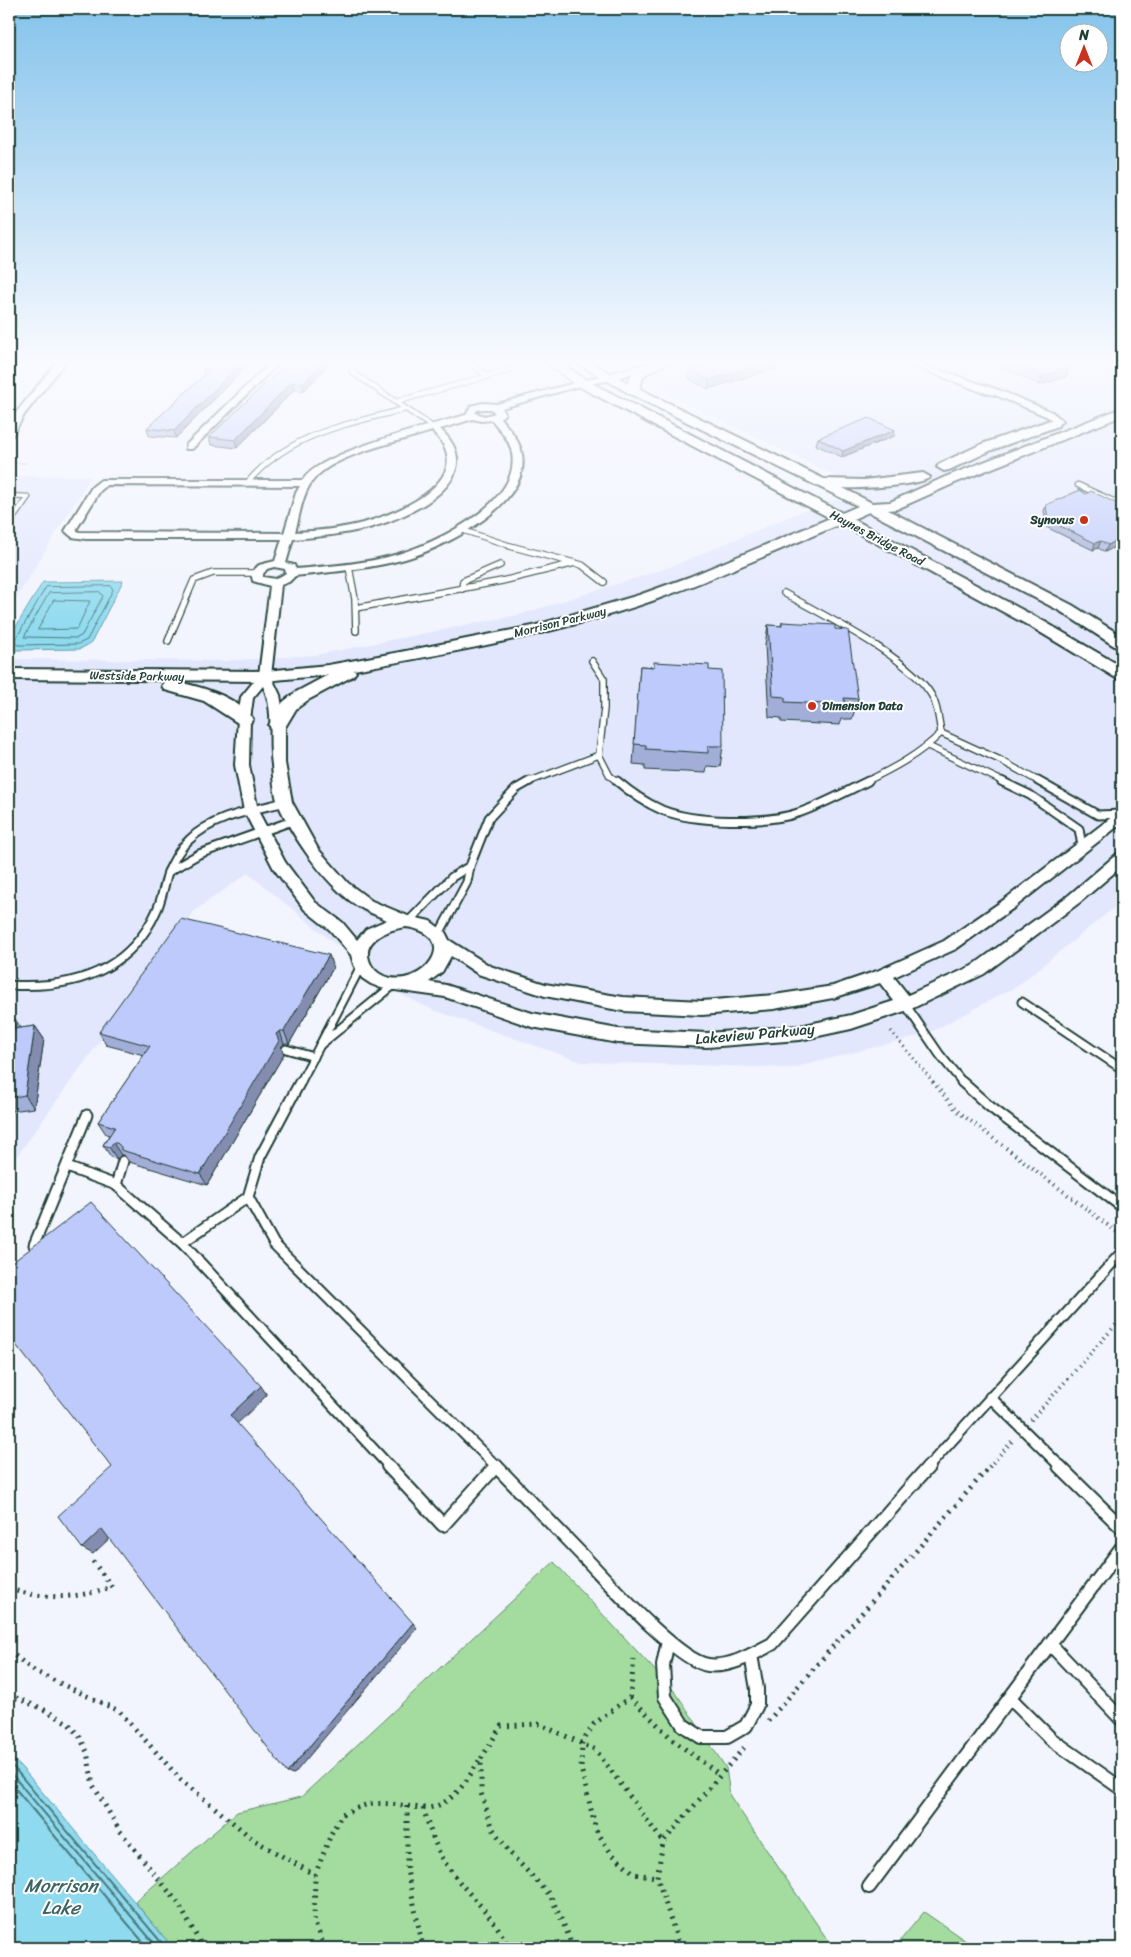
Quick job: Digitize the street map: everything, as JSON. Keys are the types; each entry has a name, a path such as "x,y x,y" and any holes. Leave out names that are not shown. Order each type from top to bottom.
{"main road":[{"name":"Haynes Bridge Road","path":"716,453 906,552 1118,673"},
{"name":"Haynes Bridge Road","path":"762,453 931,537 1066,608 1122,643"},
{"path":"869,507 874,499 974,453"},
{"path":"841,519 869,507 889,507 1020,453"},
{"path":"812,478 851,485 923,477"},
{"path":"908,499 910,512 918,524 931,537"},
{"name":"Morrison Parkway","path":"265,676 328,670 362,664 536,630 593,615 694,580 841,519"},
{"path":"278,725 289,706 302,696 362,664"},
{"name":"Westside Parkway","path":"9,674 265,676"},
{"path":"103,676 188,689 223,702 244,720"}],"street":[{"path":"280,564 306,483 320,469 352,453"},
{"path":"306,483 106,482 96,489 70,531 76,535 86,536 289,536 334,533 372,524 399,514 423,501 446,480 453,462 451,453"},
{"path":"292,573 290,567 280,564 268,565 257,573 257,579 276,583 287,579 292,573 349,567 416,552 462,530 503,498 514,478 517,453"},
{"path":"265,676 247,697 244,720 242,765 251,811 279,865 310,906 336,926 361,959 368,973 378,980 400,984 419,980 431,973 440,964 444,954 441,939 431,927 408,921 368,906 343,887 312,852 285,802 278,763 278,725 274,696 265,676 276,583"},
{"name":"Lakeview Parkway","path":"441,939 484,970 545,990 623,1004 702,1008 774,1002 833,992 883,975 950,945 1010,903 1122,815"},
{"name":"Lakeview Parkway","path":"400,984 446,991 532,1020 618,1036 706,1040 800,1033 851,1022 905,1004 978,970 1074,899 1122,858"},
{"path":"361,959 363,943 375,930 393,922 408,921"},
{"path":"883,975 905,1004"}],"lane":[{"path":"247,483 260,467 279,453"},
{"path":"1078,485 1122,505"},
{"path":"9,496 28,497 9,524"},
{"path":"462,530 488,540 575,563 604,582"},
{"path":"356,608 462,589 575,563"},
{"path":"462,589 464,581 500,565"},
{"path":"349,567 356,608 356,631"},
{"path":"168,641 194,580 213,573 257,573"},
{"path":"784,593 884,652 913,672 932,694 939,715 941,733"},
{"path":"592,661 604,679 604,708 599,755 610,776 627,789 663,810 694,817 768,820 798,813 894,768 928,746 941,733"},
{"path":"941,733 1000,760 1098,815 1122,815"},
{"path":"928,746 1030,795 1079,829 1082,846"},
{"path":"441,939 468,882 470,866 489,818 516,789 538,777 599,755"},
{"path":"9,985 30,988 66,984 93,976 120,960 140,941 155,916 168,872 181,847 189,839 207,827 251,811 285,802"},
{"path":"168,872 199,854 295,820"},
{"path":"408,921 452,877 470,866"},
{"path":"182,1243 248,1197 260,1157 314,1057 361,959"},
{"path":"320,1045 400,984"},
{"path":"1022,1002 1122,1069"},
{"path":"905,1004 940,1055 963,1083 989,1106 1122,1207"},
{"path":"286,1049 314,1057"},
{"path":"34,1246 87,1115"},
{"path":"116,1185 123,1160"},
{"path":"67,1167 116,1185 182,1243 443,1525 496,1466"},
{"path":"248,1197 274,1244 496,1466 668,1642 706,1665 730,1663 772,1644 990,1397 1122,1252"},
{"path":"990,1397 1122,1528"},
{"path":"869,1887 1122,1547"},
{"path":"668,1642 663,1665 665,1698 683,1726 701,1737 727,1737 746,1726 756,1705 757,1689 751,1655"},
{"path":"1050,1644 1122,1720"},
{"path":"1010,1698 1051,1739 1122,1789"}],"path":[{"path":"9,463 26,463"},
{"path":"891,1031 956,1110 1122,1236"},
{"path":"765,1724 1022,1429 1122,1318"},
{"path":"9,1589 48,1599 86,1595 112,1588 92,1560"},
{"path":"9,1650 34,1671 119,1711 181,1780 254,1840 316,1875"},
{"path":"634,1659 630,1698 594,1724 582,1743 580,1768 596,1830 611,1853 635,1874 657,1877"},
{"path":"9,1695 41,1708 68,1723 80,1737 87,1752 93,1785 97,1793 120,1831 178,1903 203,1948"},
{"path":"630,1698 673,1740 720,1775"},
{"path":"325,1948 314,1921 316,1875 331,1834 342,1814 369,1804 394,1803 424,1808 446,1802 466,1783 501,1726 539,1724 596,1750 663,1842"},
{"path":"680,1948 657,1877 663,1842 752,1739"},
{"path":"481,1759 481,1793 493,1829 510,1853 550,1895 568,1934 572,1948"},
{"path":"407,1806 407,1870 423,1948"},
{"path":"424,1808 437,1848 451,1872 485,1907 506,1940 508,1948"}],"shaded area":[{"path":"789,453 1122,453 1122,901 1017,986 929,1033 793,1068 582,1062 431,1009 392,990 248,873 193,912 9,1167 9,659 223,661 316,655 522,614 670,567 793,515 862,489"},
{"path":"9,476 91,476 9,610"}],"green space":[{"path":"554,1562 676,1693 726,1768 730,1796 833,1948 173,1948 135,1902 237,1812 301,1797"},
{"path":"924,1912 973,1946 978,1948 894,1948"}],"water":[{"path":"123,581 91,643 80,649 15,650 9,645 9,638 43,582"},
{"name":"Morrison Lake","path":"9,1755 23,1769 173,1948 9,1948"}],"building":[{"name":"Synovus","path":"1080,490 1086,494 1091,491 1122,506 1122,538 1108,545 1101,541 1095,543 1048,520 1046,505"},
{"path":"782,622 835,625 835,629 848,630 858,699 844,698 845,705 785,702 785,697 773,696 768,625 782,626"},
{"path":"654,662 709,665 709,670 722,671 723,746 708,746 708,753 646,749 646,745 634,744 640,666 654,667"},
{"path":"181,919 329,955 284,1031 276,1034 279,1041 200,1174 121,1150 117,1143 113,1143 109,1147 103,1145 115,1127 98,1122 150,1046 99,1032"},
{"path":"15,1019 13,1029 35,1026 25,1095 9,1098 9,1020"},
{"path":"91,1202 261,1386 230,1415 413,1623 287,1773 102,1529 82,1548 58,1516 112,1467 9,1336 9,1265"}],"place":[{"name":"Synovus","path":"1084,520"},
{"name":"Dimension Data","path":"812,706"}]}
